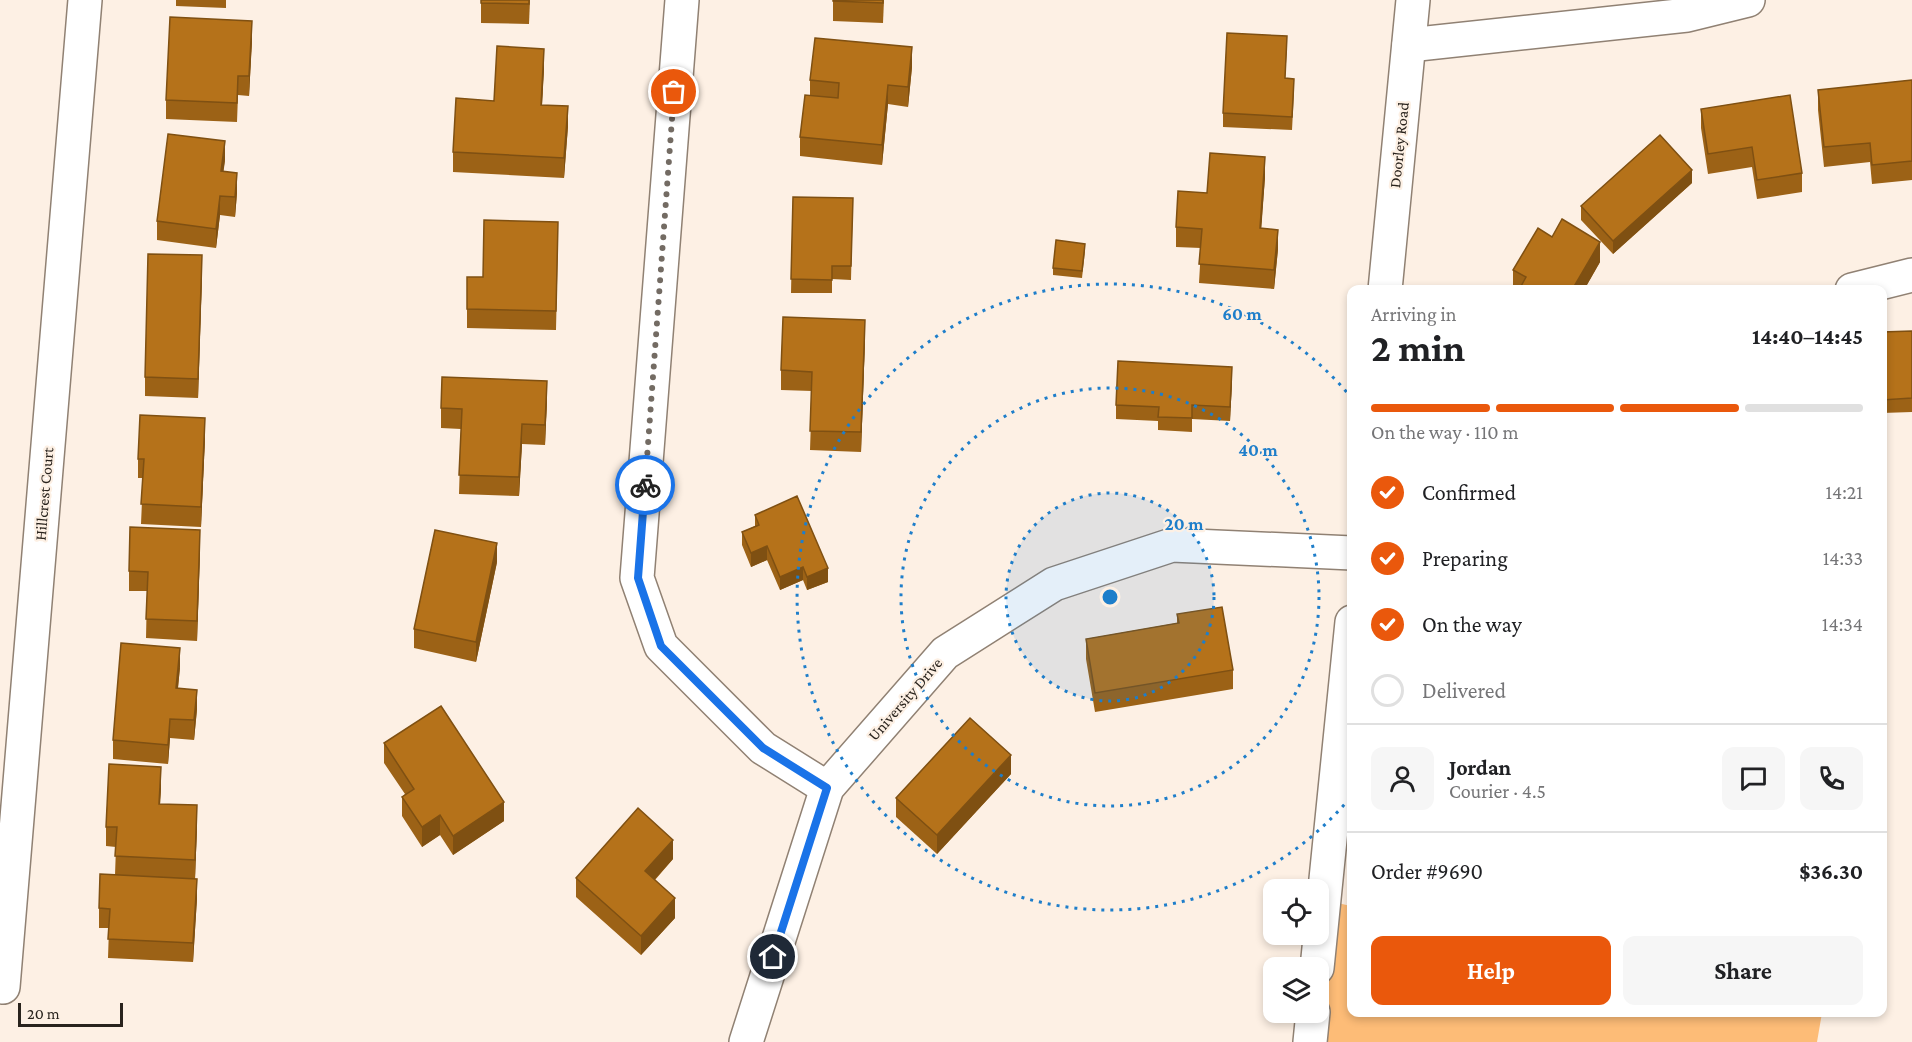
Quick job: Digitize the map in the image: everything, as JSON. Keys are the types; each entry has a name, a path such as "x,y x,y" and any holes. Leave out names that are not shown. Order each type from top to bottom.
{"street":[{"name":"Hillcrest Court","path":"3,987 85,0"},
{"path":"681,0 638,578 661,646 763,748 827,788"},
{"name":"Doorley Road","path":"1385,285 1413,0"},
{"path":"1409,45 1687,15 1748,0"},
{"path":"1871,285 1912,274"},
{"name":"University Drive","path":"746,1042 827,788 945,653 1054,585 1172,544 1347,553"},
{"path":"1318,957 1347,671"},
{"path":"1310,1042 1312,1023"}],"shaded area":[{"path":"1329,901 1347,905 1347,1017 1821,1017 1817,1042 1310,1042 1314,1023 1329,1023 1329,957 1321,957 1322,945 1329,945"}],"building":[{"path":"481,0 529,0 529,4 481,3"},
{"path":"883,0 883,3 833,1"},
{"path":"170,17 252,21 249,76 238,76 237,103 166,100"},
{"path":"1227,33 1287,36 1285,78 1294,79 1292,117 1223,113"},
{"path":"815,38 912,47 908,87 888,85 882,145 800,137 805,95 838,98 839,83 810,80"},
{"path":"497,46 544,49 541,105 568,106 564,158 453,152 456,98 494,101"},
{"path":"1912,80 1912,161 1872,165 1870,143 1824,147 1818,90"},
{"path":"1790,95 1802,173 1757,180 1752,147 1708,154 1701,109"},
{"path":"168,134 225,141 221,171 237,173 235,197 220,196 216,229 157,221"},
{"path":"1660,135 1692,170 1613,241 1581,206"},
{"path":"1210,153 1265,157 1260,228 1278,230 1274,270 1199,264 1202,229 1176,227 1178,191 1207,193"},
{"path":"793,197 853,198 851,266 832,266 832,280 791,279"},
{"path":"1562,219 1600,242 1575,285 1522,285 1526,277 1513,270 1538,228 1552,237"},
{"path":"484,220 558,222 556,311 467,309 467,277 483,277"},
{"path":"1056,240 1085,244 1082,271 1053,268"},
{"path":"148,254 202,255 198,379 145,377"},
{"path":"783,317 865,320 861,432 810,431 812,372 781,370"},
{"path":"1912,331 1912,398 1887,400 1887,332"},
{"path":"1118,361 1232,367 1230,407 1192,405 1192,418 1158,417 1159,407 1116,405"},
{"path":"442,377 547,381 545,425 522,424 519,477 459,475 462,409 441,408"},
{"path":"140,415 205,418 201,507 141,504 144,459 138,459"},
{"path":"797,496 828,568 807,577 803,567 780,577 767,546 751,553 742,532 759,525 755,515"},
{"path":"130,527 200,530 197,621 146,619 148,572 129,571"},
{"path":"435,530 497,543 476,642 414,629"},
{"path":"1222,607 1233,670 1095,693 1086,639 1179,623 1177,614"},
{"path":"121,643 180,648 176,688 197,690 194,720 170,719 168,745 113,740"},
{"path":"441,706 504,802 453,836 440,815 422,827 402,797 414,789 384,743"},
{"path":"970,718 1011,755 937,835 896,798"},
{"path":"109,764 161,767 159,804 197,805 195,860 115,856 117,827 106,827"},
{"path":"638,808 673,840 645,871 675,898 641,936 576,878"},
{"path":"100,874 197,879 193,943 108,939 110,909 99,908"}],"way so far":[{"path":"645,485 674,92"}],"route":[{"path":"645,485 638,578 661,646 763,748 827,788 773,957"}]}
